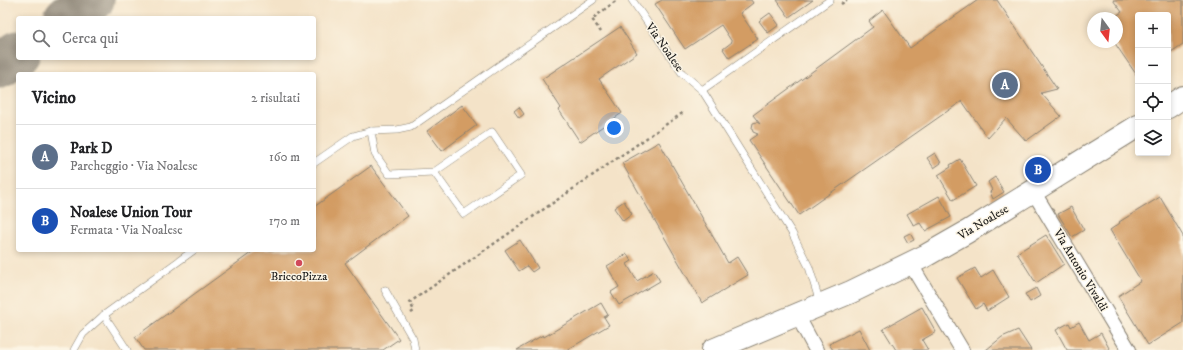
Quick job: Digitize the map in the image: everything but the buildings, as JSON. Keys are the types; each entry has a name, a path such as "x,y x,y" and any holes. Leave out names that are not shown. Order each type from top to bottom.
{"main road":[{"path":"1171,105 1183,97"},
{"name":"Via Noalese","path":"713,350 820,305 910,263 968,232 1033,190 1135,128"}],"street":[{"name":"Via Antonio Vivaldi","path":"1033,190 1129,350"},
{"path":"910,263 962,350"},
{"path":"797,315 816,350"}],"lane":[{"path":"316,162 353,136 371,131 397,130 411,127 593,0"},
{"name":"Via Noalese","path":"632,0 682,73 702,90 792,232 809,266 820,305"},
{"path":"702,90 830,0"},
{"path":"371,131 375,154 389,174 434,172 492,132 521,174 464,214 434,172"},
{"path":"74,350 83,334 104,315 191,252"},
{"path":"385,290 412,339 415,350"},
{"path":"104,315 127,350"}],"path":[{"path":"601,32 592,19 617,0"},
{"path":"411,314 414,312 410,302 684,112"}],"taxiway":[{"path":"69,16 92,0"},
{"path":"0,66 16,54"}],"place":[{"name":"Park D","path":"1005,85"},
{"name":"Noalese Union Tour","path":"1038,170"},
{"name":"BriccoPizza","path":"299,263"}]}
